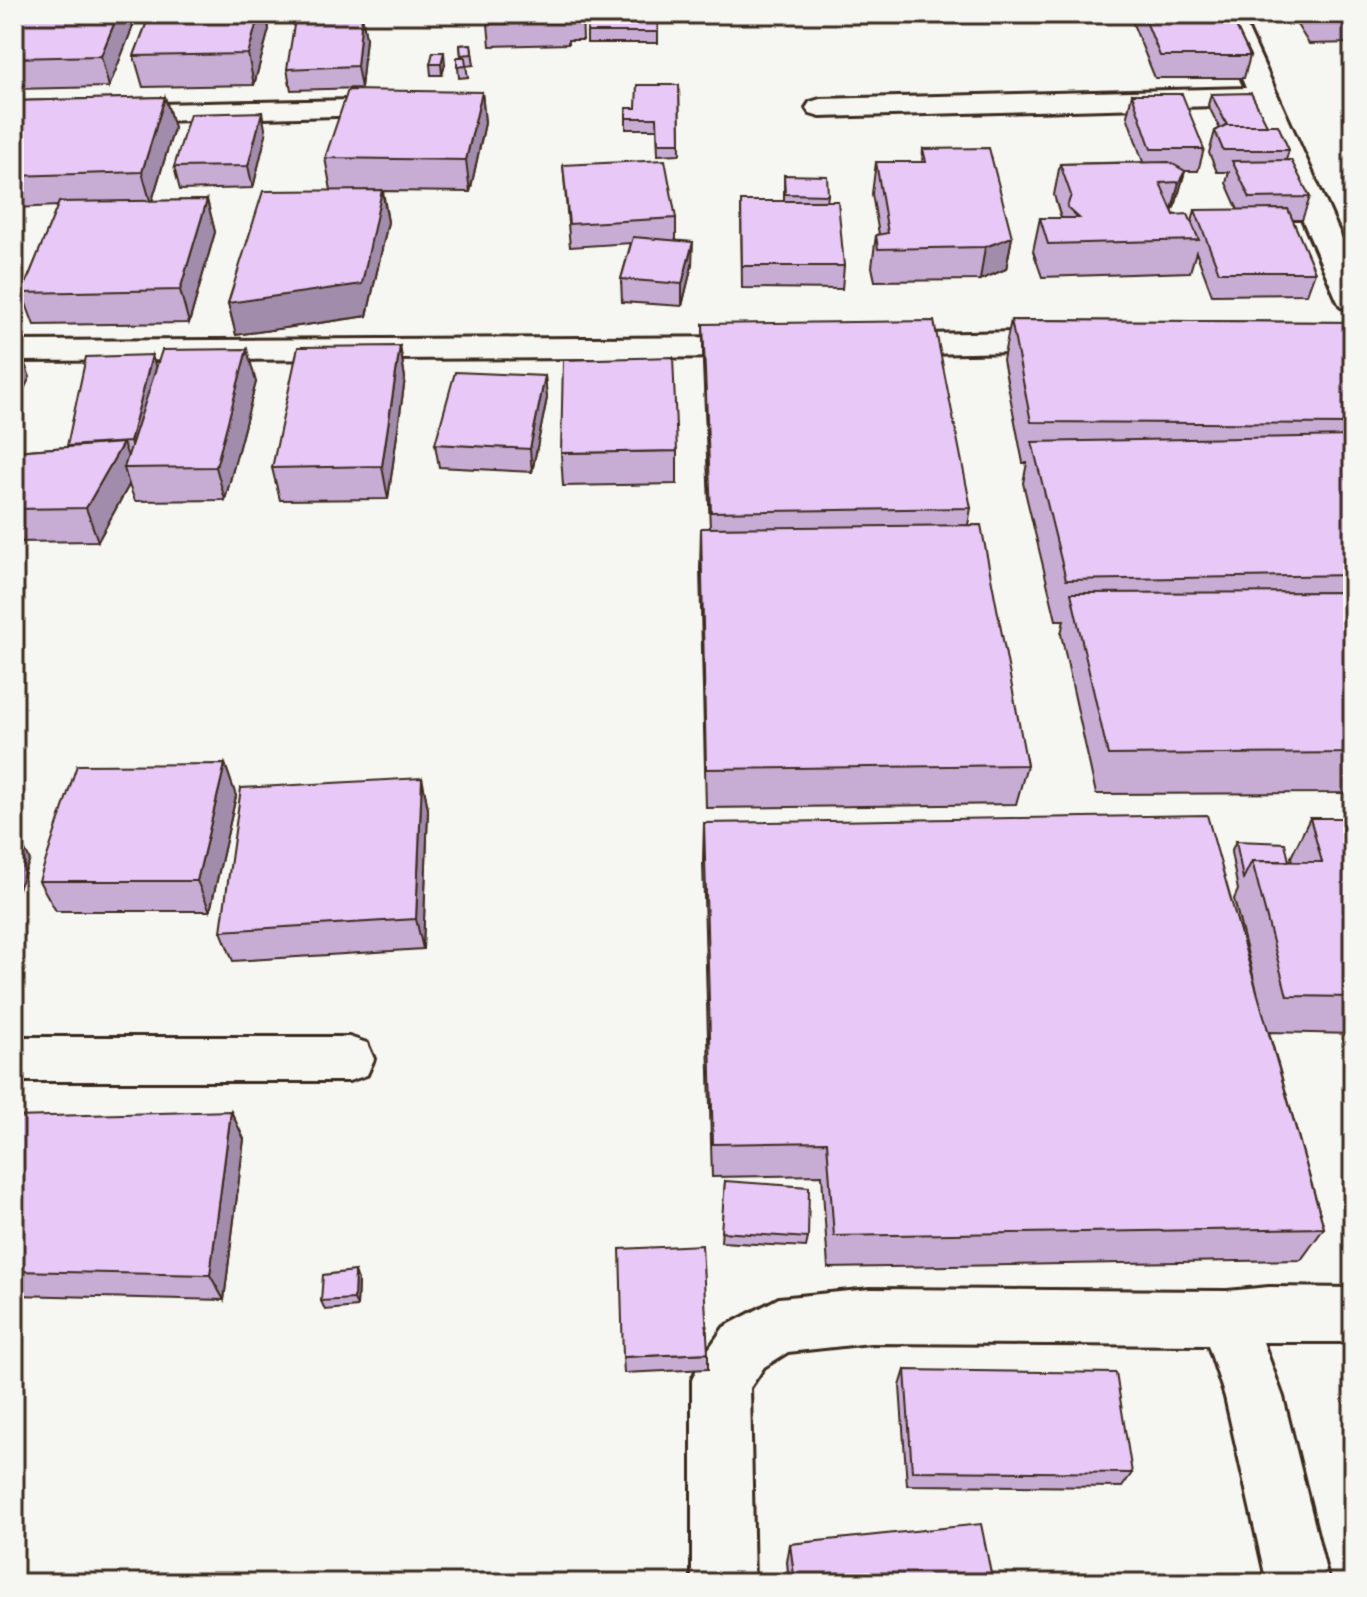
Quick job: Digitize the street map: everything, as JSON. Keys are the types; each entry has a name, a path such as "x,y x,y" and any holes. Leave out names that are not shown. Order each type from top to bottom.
{"street":[{"path":"1228,14 1353,300"},
{"path":"820,108 1264,96"},
{"path":"14,116 430,108"},
{"path":"1321,228 1353,228"},
{"path":"853,345 1103,341"},
{"path":"14,351 791,346"},
{"path":"14,1059 349,1059"},
{"path":"723,1583 721,1380 744,1347 779,1325 870,1316 1227,1318 1269,1314 1353,1315"},
{"path":"1227,1318 1254,1397 1298,1583"}],"building":[{"path":"25,14 118,14 101,56 14,58 14,37"},
{"path":"150,14 259,14 248,54 134,56"},
{"path":"489,14 582,14 582,18 567,19 566,22 488,24"},
{"path":"1143,14 1230,14 1250,56 1160,56"},
{"path":"1310,14 1353,14 1353,22 1316,23"},
{"path":"362,16 357,66 287,69 295,19"},
{"path":"588,17 658,17 658,32 587,32"},
{"path":"471,44 472,54 461,55 460,45"},
{"path":"433,52 444,52 441,64 430,64"},
{"path":"457,57 465,57 466,66 457,67"},
{"path":"637,85 679,85 680,143 658,143 657,118 626,118 626,108 636,108"},
{"path":"348,90 482,92 466,160 325,158"},
{"path":"1251,93 1267,125 1227,125 1211,94"},
{"path":"1132,94 1182,94 1204,149 1151,149"},
{"path":"165,97 142,172 14,176 14,101"},
{"path":"262,112 248,166 174,167 190,114"},
{"path":"1226,125 1278,125 1289,150 1223,150 1215,131"},
{"path":"989,148 1012,237 985,247 878,249 876,235 888,233 876,162 926,162 923,149"},
{"path":"665,160 676,218 569,224 563,165"},
{"path":"1291,160 1310,197 1250,198 1232,161"},
{"path":"1169,162 1185,171 1179,182 1160,183 1174,215 1188,214 1199,240 1048,244 1040,218 1079,218 1067,207 1071,195 1060,164"},
{"path":"784,175 827,176 828,195 785,194"},
{"path":"382,190 362,284 228,303 263,191"},
{"path":"207,200 180,290 22,293 59,202"},
{"path":"741,201 838,201 844,266 742,266"},
{"path":"1288,209 1315,272 1219,272 1195,210"},
{"path":"633,237 693,242 682,284 621,279"},
{"path":"1011,320 1353,322 1353,424 1031,422"},
{"path":"934,321 971,508 711,512 703,324"},
{"path":"400,346 382,466 272,468 298,347"},
{"path":"247,349 216,467 124,468 162,350"},
{"path":"152,355 130,442 67,446 86,357"},
{"path":"673,357 677,451 561,453 563,360"},
{"path":"455,372 545,376 530,449 435,444"},
{"path":"1353,436 1353,575 1066,580 1032,442"},
{"path":"123,443 86,508 14,509 14,451"},
{"path":"981,525 1027,765 706,769 701,528"},
{"path":"1353,592 1353,753 1108,755 1071,593"},
{"path":"225,764 197,881 39,881 77,765"},
{"path":"422,778 416,919 221,931 241,788"},
{"path":"1207,815 1324,1228 834,1236 827,1142 713,1144 704,823"},
{"path":"1310,818 1353,818 1353,997 1287,996 1252,861 1322,862"},
{"path":"1236,841 1285,843 1289,861 1252,861 1243,879"},
{"path":"231,1111 210,1275 14,1271 14,1117"},
{"path":"725,1181 809,1187 808,1238 721,1232"},
{"path":"702,1245 708,1353 623,1357 620,1249"},
{"path":"355,1271 354,1299 321,1301 323,1275"},
{"path":"905,1370 1116,1373 1132,1473 912,1471"},
{"path":"981,1524 993,1583 795,1583 790,1544"}]}
